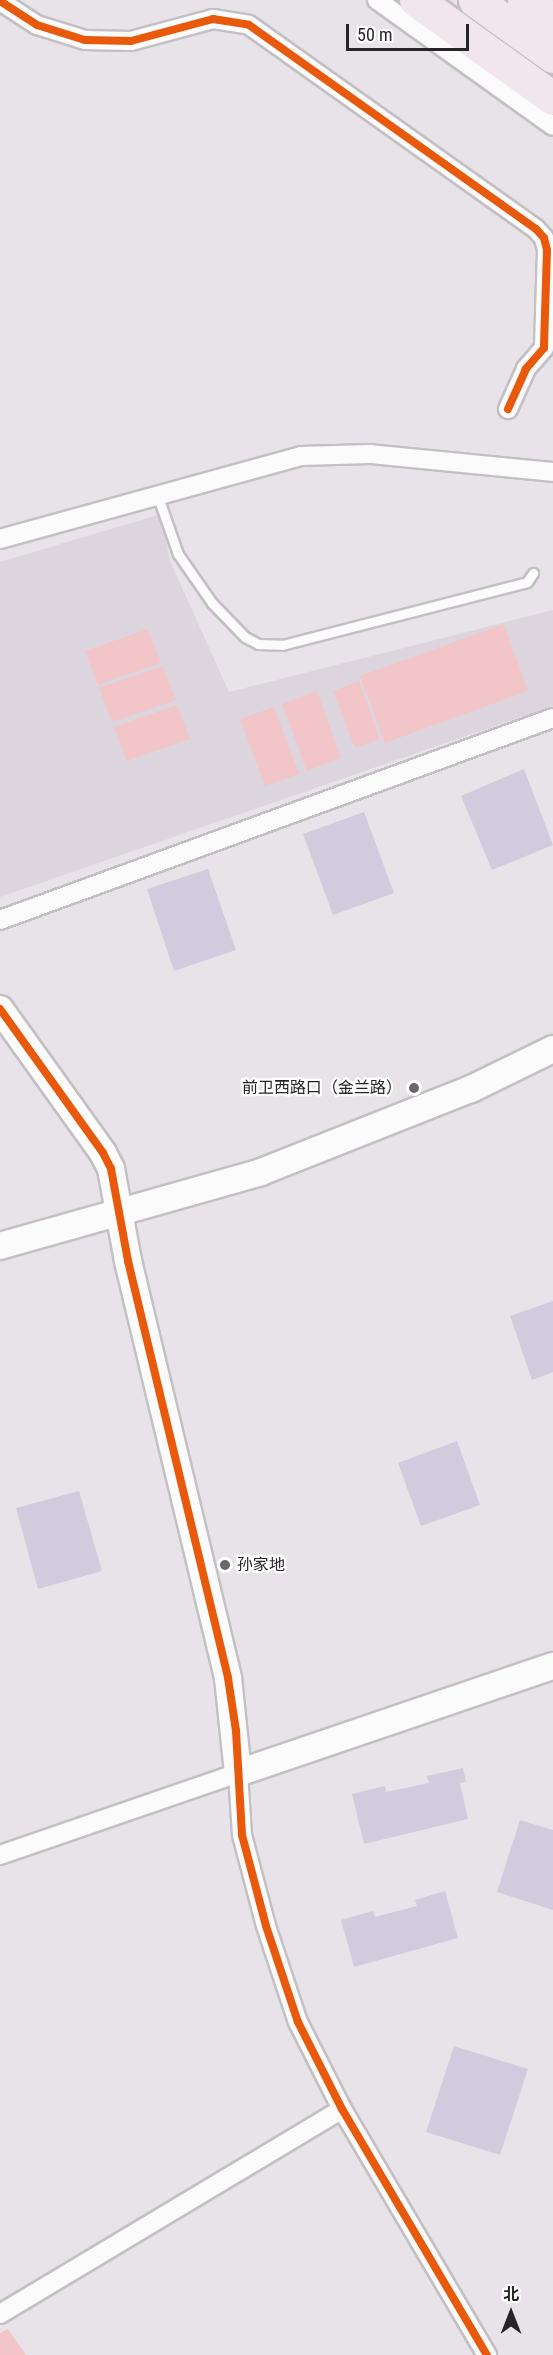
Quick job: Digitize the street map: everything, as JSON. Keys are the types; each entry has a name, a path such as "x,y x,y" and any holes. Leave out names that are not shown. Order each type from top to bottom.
{"highway":[{"path":"416,0 553,98"},
{"path":"475,0 553,56"},
{"path":"524,0 553,20"}],"street":[{"path":"377,0 553,126"},
{"path":"543,0 553,7"},
{"path":"0,1 37,26 85,40 131,41 213,19 249,25 536,229 544,238 547,250 544,348 526,369 508,409"},
{"path":"0,539 301,456 370,454 553,472"},
{"path":"0,920 553,718"},
{"path":"0,1008 103,1153 113,1178 228,1678 242,1835 266,1926 298,2022 342,2109 487,2355"},
{"path":"0,1246 261,1172 471,1089 553,1049"},
{"path":"0,1855 553,1666"},
{"path":"0,2314 342,2109"}],"lane":[{"path":"157,494 178,554 212,603 245,637 258,644 282,645 477,595 527,582 533,573"}],"shaded area":[{"path":"161,514 170,561 229,692 553,610 553,706 0,897 0,562"},
{"path":"504,624 528,691 385,743 360,676"},
{"path":"148,629 161,663 98,685 85,651"},
{"path":"163,666 176,700 112,722 99,688"},
{"path":"359,681 380,739 355,748 333,691"},
{"path":"317,691 341,758 307,771 282,704"},
{"path":"177,705 190,739 127,761 114,727"},
{"path":"274,707 299,774 265,786 240,719"},
{"path":"8,2329 26,2355 0,2355 0,2333"}],"building":[{"path":"524,769 553,845 492,870 461,796"},
{"path":"364,812 394,893 333,915 303,834"},
{"path":"208,869 236,950 174,971 147,889"},
{"path":"553,1301 553,1372 532,1380 510,1316"},
{"path":"457,1441 480,1505 421,1526 398,1463"},
{"path":"79,1491 102,1571 38,1589 16,1508"},
{"path":"463,1768 466,1782 460,1783 468,1819 364,1844 352,1794 385,1786 386,1792 429,1783 427,1776"},
{"path":"520,1820 553,1830 553,1910 497,1892"},
{"path":"445,1891 458,1938 354,1967 341,1920 373,1911 375,1917 417,1906 415,1900"},
{"path":"454,2046 528,2069 500,2155 426,2132"}],"cycle path":[{"path":"0,1 37,25 85,40 131,41 213,19 249,25 536,229 544,238 547,250 544,348 526,369 508,409"},
{"path":"0,1009 103,1153 111,1169 128,1261 228,1678 236,1731 242,1835 266,1926 298,2022 342,2109 487,2355"}],"place":[{"name":"前卫西路口（金兰路）","path":"414,1088"},
{"name":"孙家地","path":"225,1565"}]}
